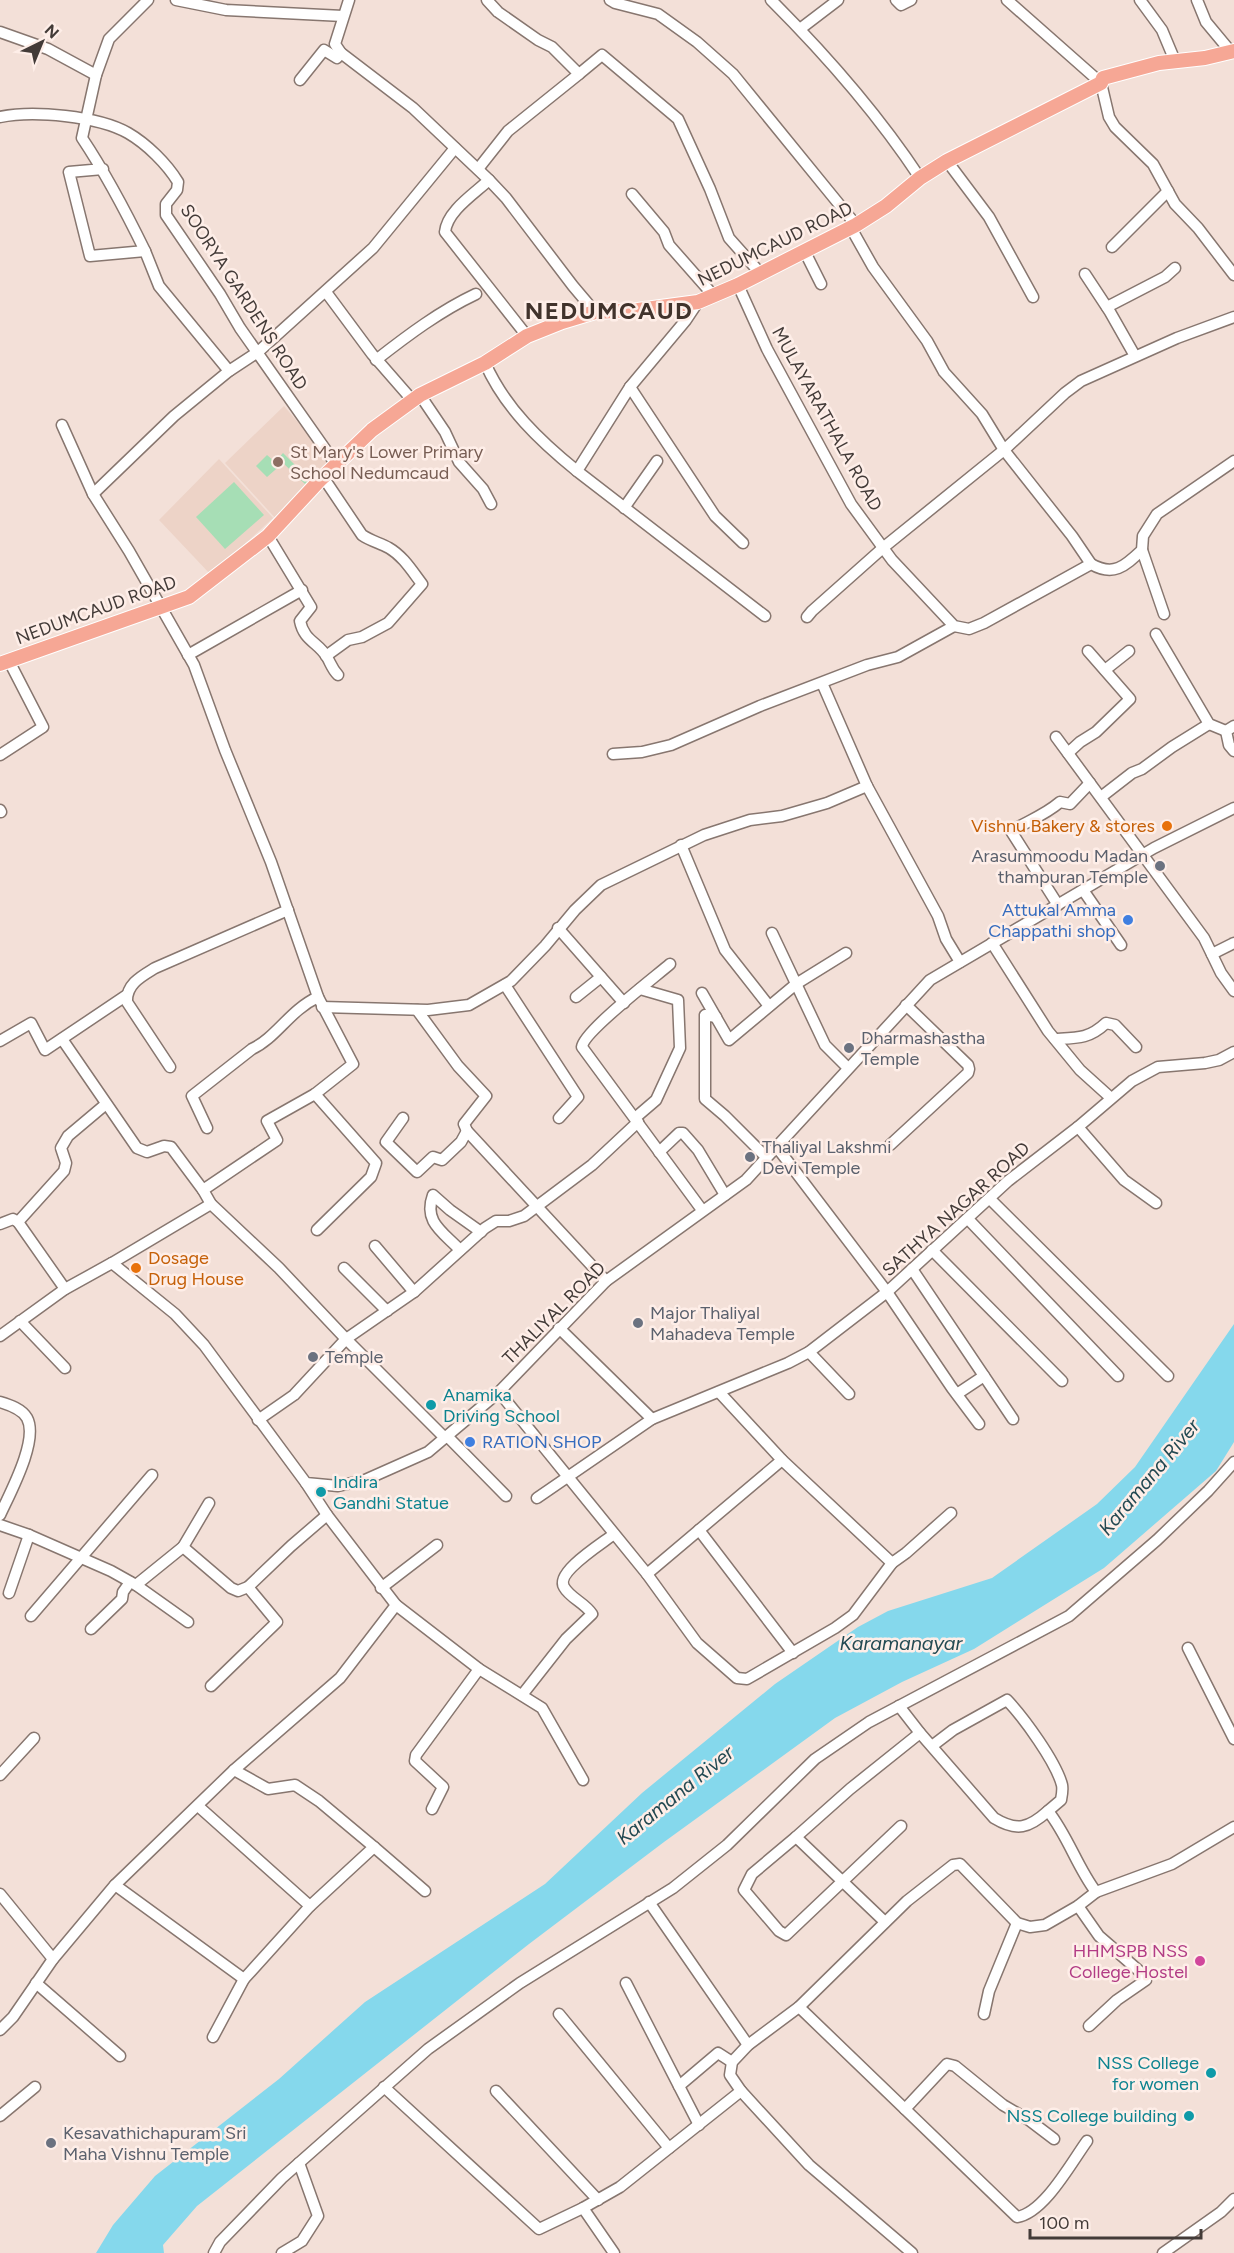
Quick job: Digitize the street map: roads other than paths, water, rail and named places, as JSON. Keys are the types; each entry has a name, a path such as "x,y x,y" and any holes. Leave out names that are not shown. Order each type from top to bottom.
{"main road":[{"name":"NEDUMCAUD ROAD","path":"2,663 189,597 268,536 372,429 416,398 485,363 527,336 595,312 638,310 698,302 713,296 853,227 947,161 1101,83 1103,78 1159,63 1205,58 1232,52"}],"street":[{"path":"148,0 110,39 96,75 82,138 103,170 145,251 159,286 229,371"},
{"path":"176,0 236,11 343,16"},
{"path":"349,0 335,44 341,53 413,108 489,180 506,198 595,312"},
{"path":"487,0 498,12 538,40 552,46 579,74"},
{"path":"610,0 622,6 658,14 697,42 733,74 853,227 873,267 927,341 944,372 981,414 1004,450 1072,536 1091,564 1101,570 1115,570 1142,550"},
{"path":"771,0 823,52 893,137 920,178"},
{"path":"800,29 838,0"},
{"path":"897,0 901,5 912,0"},
{"path":"1007,0 1101,83 1109,117 1115,128 1153,164 1175,204 1198,228 1234,275"},
{"path":"1140,0 1162,30 1175,61"},
{"path":"1197,0 1206,22 1232,52"},
{"path":"0,32 48,49 96,75"},
{"path":"300,80 324,50 337,58 341,53"},
{"path":"478,169 508,131 602,55 678,119 710,189 729,238 761,274"},
{"path":"0,117 41,115 85,120"},
{"name":"SOORYA GARDENS ROAD","path":"85,120 109,125 129,133 172,172 178,182 177,190 166,204 166,215 337,466"},
{"path":"93,494 174,416 229,371 258,352 373,248 455,148"},
{"path":"947,161 989,217 1033,297"},
{"path":"103,170 69,172 90,256 145,251"},
{"path":"489,180 453,213 446,224 445,232 527,336"},
{"path":"1112,247 1168,191"},
{"path":"632,195 664,232 669,245 713,296"},
{"path":"805,252 821,284"},
{"path":"1107,307 1165,277 1175,268"},
{"path":"1085,274 1135,356"},
{"name":"MULAYARATHALA ROAD","path":"738,285 767,349 845,495 892,560 954,626"},
{"path":"326,292 376,360 416,398 445,432 459,462 483,489 490,504"},
{"path":"376,360 407,335 456,303 476,294"},
{"path":"577,471 630,387 686,320 698,302"},
{"path":"807,617 812,610 884,547 1004,450 1081,381 1177,338 1234,317"},
{"path":"485,363 490,375 515,412 549,448 765,616"},
{"path":"630,387 715,516 743,543"},
{"path":"62,425 93,494 129,551 188,655 203,687 225,750 271,862 320,1002 353,1064 315,1094 267,1121 277,1140 203,1190"},
{"path":"624,508 657,461"},
{"path":"1164,614 1142,550 1143,536 1157,514 1234,461"},
{"path":"323,477 362,535 391,549 422,584 388,623 362,637 348,640 326,656"},
{"path":"268,536 311,607 300,621 302,630 326,656 331,668 338,675"},
{"path":"613,754 642,752 671,745 760,706 867,665 897,657 954,626 969,629 1091,564"},
{"path":"188,655 302,590"},
{"path":"1156,634 1209,724"},
{"path":"1068,753 1096,732 1130,699 1088,651"},
{"path":"1105,670 1129,651"},
{"path":"0,755 43,727 2,663"},
{"path":"822,683 867,786 934,908 946,939 960,962"},
{"path":"1101,797 1132,773 1142,769 1209,724 1230,728 1229,744 1234,751"},
{"path":"1056,737 1204,938 1234,991"},
{"path":"1058,905 1011,831 1031,819 1044,815 1060,802 1070,804 1090,783"},
{"path":"207,1128 192,1095 252,1049 260,1046 289,1016 308,1001 417,1010 469,1005 505,985 545,946 558,928 601,885 704,835 750,820 782,816 827,803 867,786"},
{"name":"THALIYAL ROAD","path":"306,1484 338,1486 365,1480 428,1452 499,1392 606,1281 746,1180 930,980 1143,854 1234,808"},
{"path":"681,845 725,950 769,1006"},
{"path":"1083,890 1121,945"},
{"path":"0,1041 31,1023 45,1050 127,995 138,978 155,968 288,910"},
{"path":"558,928 624,1003"},
{"path":"772,933 825,1045 848,1068"},
{"path":"992,943 1028,1002 1055,1040 1080,1070 1111,1098"},
{"path":"1212,954 1234,943"},
{"path":"702,993 729,1040 796,984 846,953"},
{"path":"670,964 583,1040 582,1047 702,1210"},
{"path":"576,997 601,977"},
{"path":"505,985 578,1097 559,1118"},
{"path":"258,1420 294,1395 346,1340 414,1292 481,1232 496,1221 509,1221 524,1216 592,1165 656,1100 680,1048 678,1000 640,989"},
{"path":"127,995 127,1002 170,1067"},
{"path":"890,1145 969,1070 968,1065 906,1005"},
{"path":"417,1010 458,1066 486,1096 464,1124 467,1131 606,1281"},
{"path":"716,1017 705,1015 705,1099 766,1157"},
{"path":"1055,1040 1084,1037 1093,1034 1106,1023 1115,1025 1136,1047"},
{"path":"62,1039 136,1148 147,1152 165,1146 171,1147 212,1204 279,1268 346,1340 506,1496"},
{"name":"SATHYA NAGAR ROAD","path":"776,1146 887,1292 1008,1181 1078,1127 1132,1081 1158,1067 1205,1063 1219,1060 1234,1052"},
{"path":"315,1094 376,1163 371,1177 316,1230"},
{"path":"18,1222 64,1171 66,1163 61,1148 68,1136 106,1104"},
{"path":"372,1156 386,1142 403,1118"},
{"path":"1078,1127 1124,1180 1156,1203"},
{"path":"386,1142 417,1172 433,1156 442,1160 461,1142 467,1131"},
{"path":"659,1152 680,1133 683,1133 698,1150 725,1195"},
{"path":"460,1250 429,1216 429,1206 433,1195 481,1232"},
{"path":"990,1199 1168,1376"},
{"path":"0,1336 65,1289 212,1204"},
{"path":"0,1224 14,1219 18,1222 65,1289"},
{"path":"968,1219 1118,1376"},
{"path":"375,1246 414,1292"},
{"path":"932,1250 1062,1382"},
{"path":"112,1263 175,1314 204,1345 327,1515 396,1605 479,1669 542,1708 583,1780"},
{"path":"344,1268 387,1311"},
{"path":"912,1269 1013,1419"},
{"path":"537,1498 652,1419 809,1352 887,1292 979,1424"},
{"path":"20,1321 65,1368"},
{"path":"559,1328 652,1419"},
{"path":"809,1352 849,1394"},
{"path":"957,1394 984,1376"},
{"path":"499,1392 647,1574 697,1643 737,1678 747,1679 754,1676 853,1615 892,1563 951,1512"},
{"path":"719,1392 783,1460 892,1563"},
{"path":"0,1402 15,1407 26,1416 29,1423 28,1450 0,1515"},
{"path":"647,1574 783,1460"},
{"path":"214,2253 220,2241 299,2163 428,2049 520,1983 673,1888 728,1845 815,1759 869,1722 1069,1616 1156,1540 1208,1491 1234,1462"},
{"path":"31,1616 152,1474"},
{"path":"91,1629 122,1599 123,1592 133,1583 183,1547 209,1503"},
{"path":"183,1547 231,1588 242,1591 327,1515"},
{"path":"0,1525 29,1535 111,1571 133,1583 189,1622"},
{"path":"699,1530 793,1653"},
{"path":"522,1695 566,1639 592,1614 564,1588 562,1580 564,1574 614,1534"},
{"path":"9,1593 29,1535"},
{"path":"381,1588 437,1545"},
{"path":"211,1686 277,1622 248,1587"},
{"path":"0,2030 13,2017 53,1959 115,1885 234,1770 340,1678 396,1605"},
{"path":"1188,1648 1234,1739"},
{"path":"432,1809 443,1787 415,1761 416,1755 479,1669"},
{"path":"899,1706 920,1733 994,1818 1008,1826 1029,1826 1061,1800 1063,1789 1059,1777 1043,1749 1007,1700 953,1730 932,1746"},
{"path":"901,1826 786,1935 779,1931 744,1890 752,1874 850,1789 920,1733"},
{"path":"0,1774 34,1738"},
{"path":"234,1770 268,1789 295,1785 319,1801 425,1891"},
{"path":"198,1806 310,1906"},
{"path":"1048,1811 1056,1820 1084,1875 1096,1892"},
{"path":"912,2253 809,2165 741,2091 730,2075 732,2062 748,2045 799,2007 907,1901 952,1865 960,1864 1017,1923 1030,1927 1045,1924 1078,1906 1096,1892 1172,1864 1234,1827"},
{"path":"796,1836 842,1883 885,1922"},
{"path":"213,2037 244,1979 310,1906 374,1847"},
{"path":"115,1885 244,1979"},
{"path":"0,1894 53,1959"},
{"path":"649,1902 748,2045"},
{"path":"1078,1906 1098,1936 1145,1976 1146,1980 1117,2000 1089,2026"},
{"path":"984,2014 989,1991 1017,1923"},
{"path":"36,1983 120,2056"},
{"path":"626,1983 699,2125"},
{"path":"799,2007 1017,2217 1024,2216 1040,2206 1087,2141"},
{"path":"559,2014 669,2148"},
{"path":"679,2086 718,2052 732,2062"},
{"path":"905,2109 947,2064 955,2066 1003,2105 1029,2120 1054,2139"},
{"path":"384,2086 539,2229 620,2187 741,2091"},
{"path":"0,2116 34,2087"},
{"path":"496,2091 598,2200"},
{"path":"282,2253 302,2241 318,2216 299,2163"},
{"path":"1163,2253 1221,2212 1234,2199"},
{"path":"583,2208 614,2253"}],"water":[{"name":"Karamanayar","path":"1234,1324 1234,1442 1216,1471 1104,1568 974,1649 902,1682 835,1718 664,1842 529,1944 197,2206 163,2245 164,2253 96,2253 113,2225 155,2176 279,2079 365,2002 545,1884 642,1793 775,1684 858,1627 888,1611 992,1578 1097,1504 1135,1467"}],"place":[{"name":"St Mary's Lower Primary School Nedumcaud","path":"278,462"},
{"name":"Vishnu Bakery & stores","path":"1167,826"},
{"name":"Arasummoodu Madan thampuran Temple","path":"1160,866"},
{"name":"Attukal Amma Chappathi shop","path":"1128,920"},
{"name":"Dharmashastha Temple","path":"849,1048"},
{"name":"Thaliyal Lakshmi Devi Temple","path":"750,1157"},
{"name":"Dosage Drug House","path":"136,1268"},
{"name":"Major Thaliyal Mahadeva Temple","path":"638,1323"},
{"name":"Temple","path":"313,1357"},
{"name":"Anamika Driving School","path":"431,1405"},
{"name":"RATION SHOP","path":"470,1442"},
{"name":"Indira Gandhi Statue","path":"321,1492"},
{"name":"HHMSPB NSS College Hostel","path":"1200,1961"},
{"name":"NSS College for women","path":"1211,2073"},
{"name":"NSS College building","path":"1189,2116"},
{"name":"Kesavathichapuram Sri Maha Vishnu Temple","path":"51,2143"}],"district":[{"name":"NEDUMCAUD","path":"609,311"}],"water label":[{"name":"Karamana River","path":"1149,1477"},
{"name":"Karamana River","path":"675,1795"}]}
